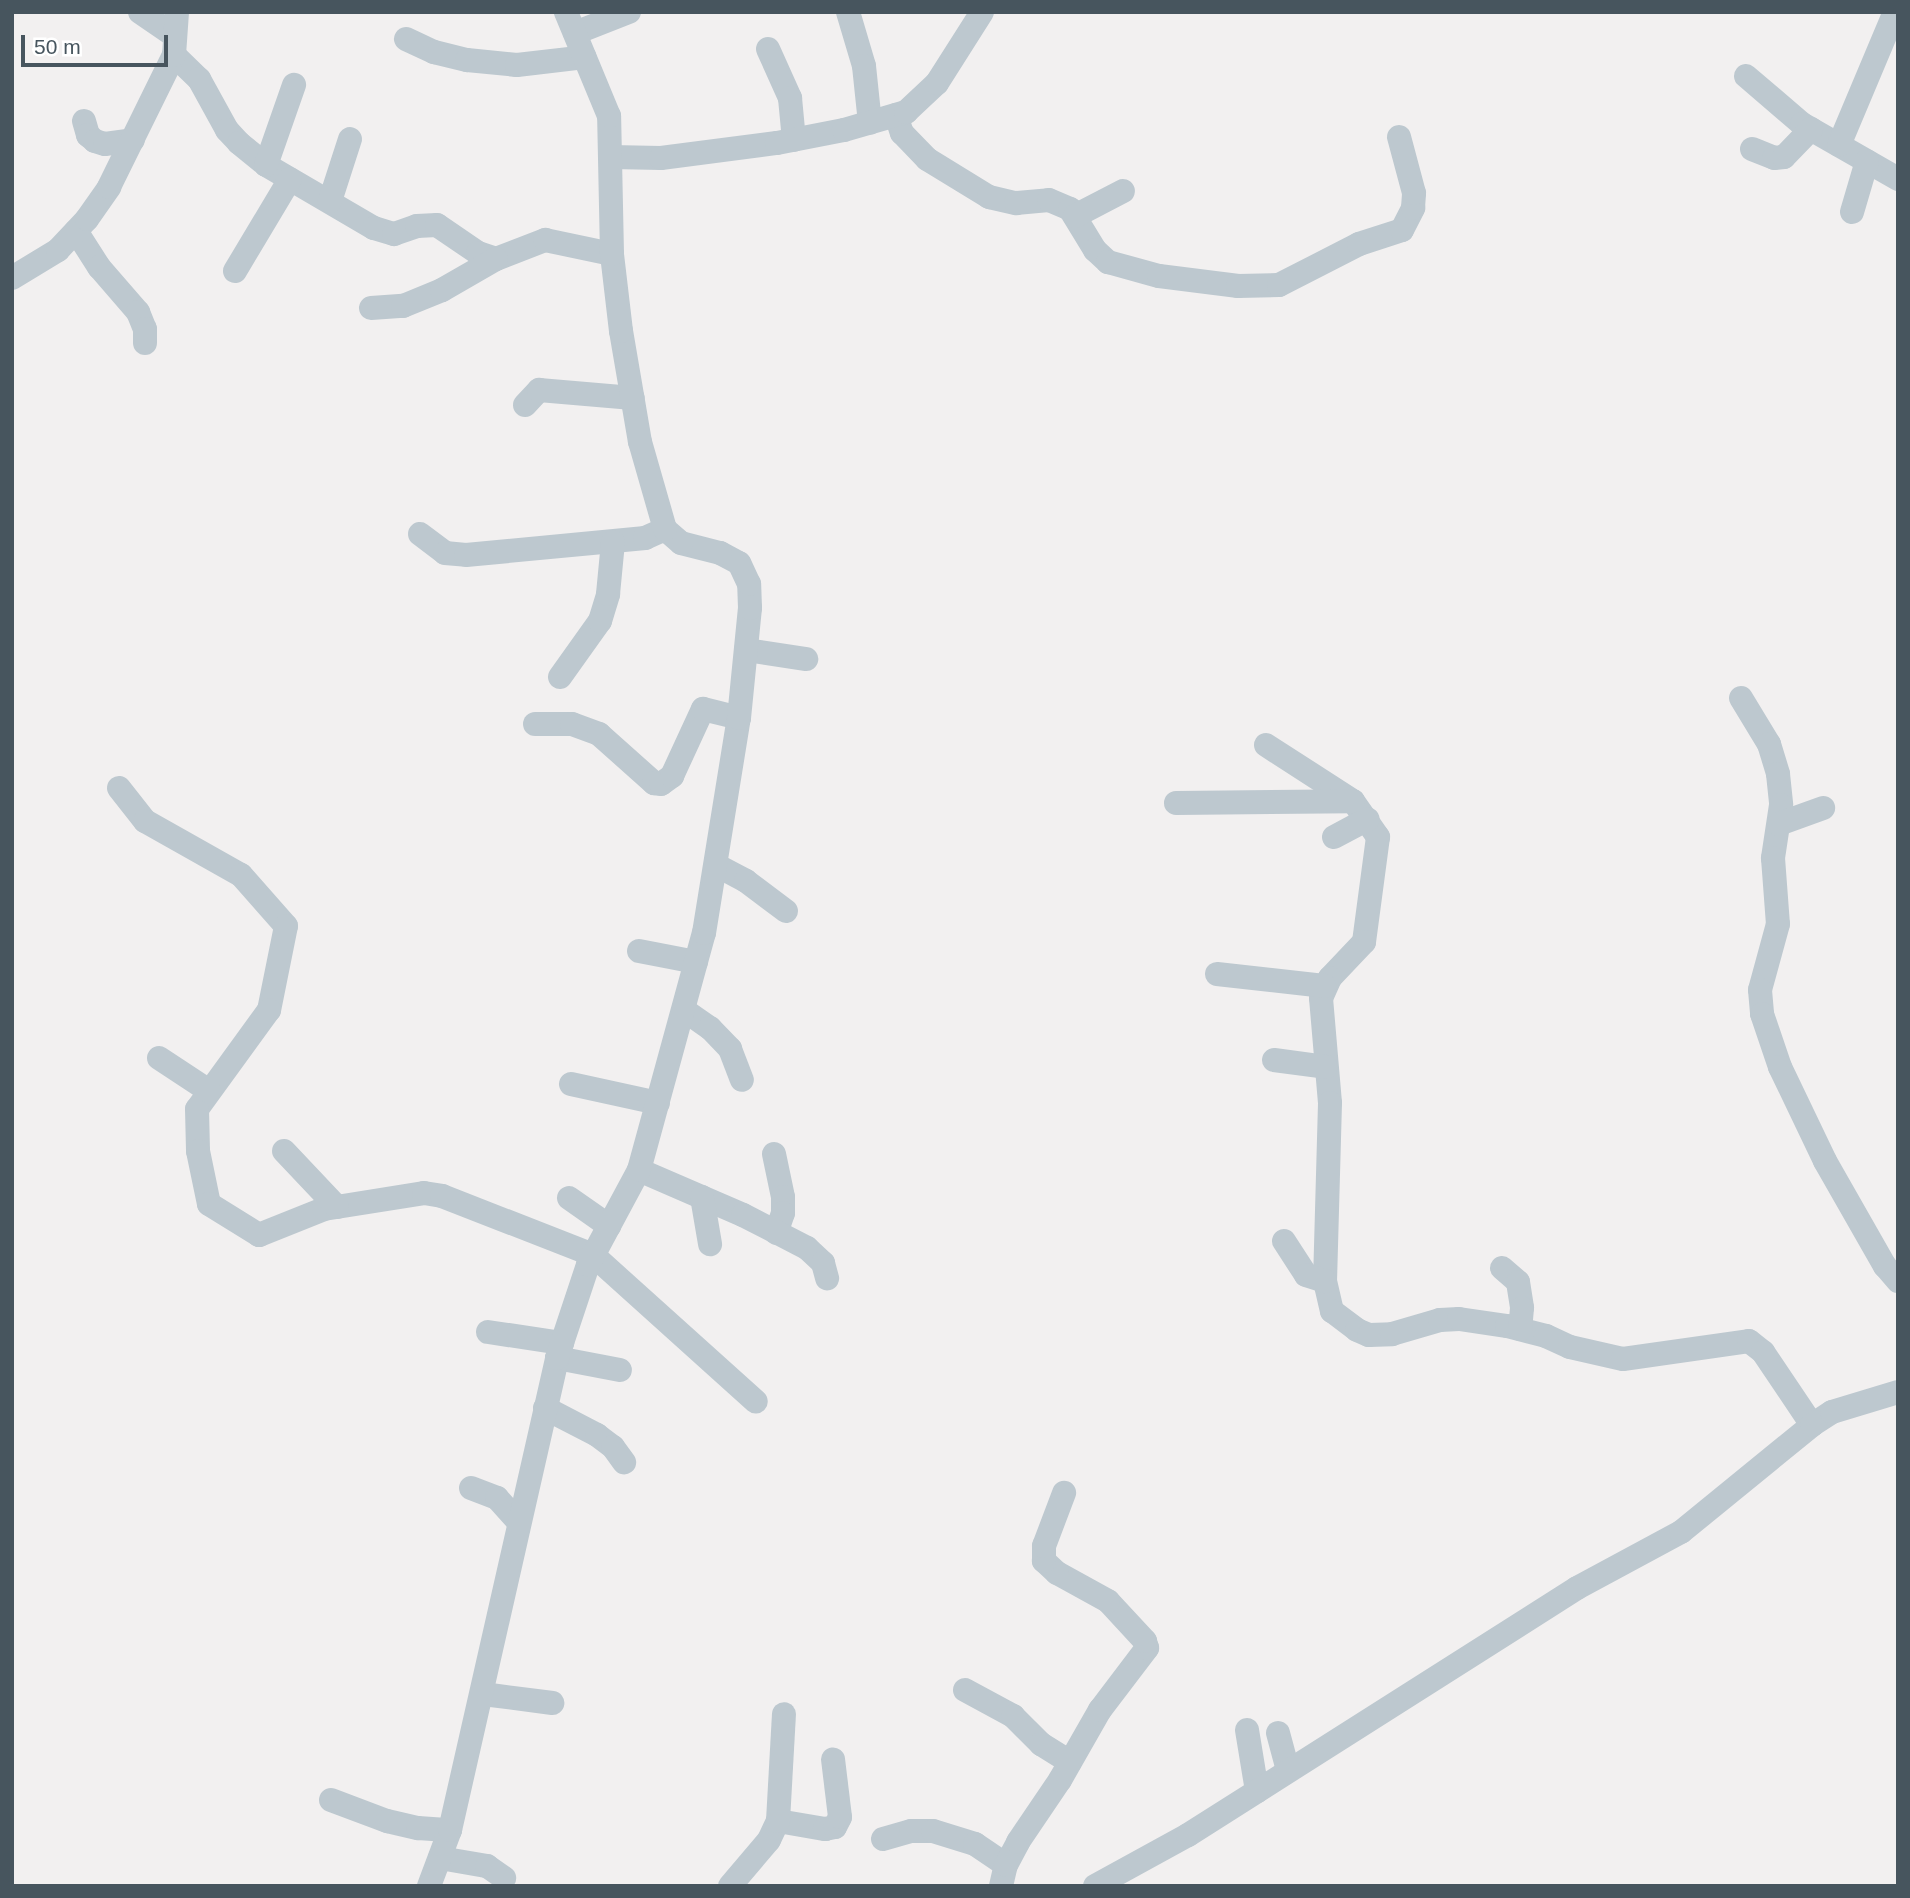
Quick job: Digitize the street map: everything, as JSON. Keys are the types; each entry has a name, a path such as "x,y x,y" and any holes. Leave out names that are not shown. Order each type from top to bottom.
{"street":[{"path":"140,12 175,35 191,69 204,86 227,130 266,165 388,234 417,226 438,225 478,253 496,259"},
{"path":"429,1886 450,1830 483,1694 518,1521 559,1350 593,1255 639,1170 684,1010 716,864 739,718 749,584 739,563 720,553 681,543 665,529 640,442 612,254 609,116 571,23 629,12"},
{"path":"848,12 864,66 870,123"},
{"path":"611,157 704,154 794,140 896,115 914,107 937,82 982,12"},
{"path":"1839,145 1895,12"},
{"path":"12,278 58,250 109,187 133,140 175,35"},
{"path":"406,38 434,52 467,60 504,64 568,62 585,57"},
{"path":"768,49 790,98 794,140"},
{"path":"1746,76 1811,129 1898,179"},
{"path":"266,165 294,85"},
{"path":"896,115 907,141 927,159 967,185 1004,202 1060,203 1075,216 1095,250 1108,262 1159,276 1219,286 1279,285 1359,244 1402,230 1413,208 1414,193 1399,137"},
{"path":"84,121 88,135 95,141 106,144 133,140"},
{"path":"1752,149 1774,158 1784,157 1811,129"},
{"path":"330,201 350,139"},
{"path":"1852,212 1867,161"},
{"path":"235,271 290,179"},
{"path":"1075,216 1123,191"},
{"path":"76,231 99,267 131,300 145,329 145,343"},
{"path":"371,308 403,306 442,290 496,259 545,240 612,254"},
{"path":"524,405 539,390 633,398"},
{"path":"420,534 430,545 445,553 466,555 645,538 665,529"},
{"path":"560,677 600,621 608,594 613,542"},
{"path":"746,650 806,660"},
{"path":"1741,698 1769,744 1781,805 1773,858 1778,924 1760,990 1762,1014 1780,1067 1825,1160 1885,1266 1898,1280"},
{"path":"534,724 572,724 599,734 654,783 661,784 672,776 703,709 739,718"},
{"path":"1266,745 1360,810 1378,836 1368,929 1359,950 1324,986 1321,998 1329,1181 1325,1281 1326,1298 1332,1311 1357,1330 1369,1335 1392,1334 1440,1320 1459,1319 1520,1329 1546,1336 1570,1347 1623,1359 1749,1341 1831,1414"},
{"path":"119,788 145,821 241,875 286,926 269,1010 197,1109 197,1136 209,1204 259,1235 314,1212 432,1194 503,1218 593,1255 756,1402"},
{"path":"1176,803 1360,810"},
{"path":"1779,824 1823,808"},
{"path":"1334,838 1360,810"},
{"path":"716,864 746,881 786,911"},
{"path":"639,951 696,962"},
{"path":"1217,974 1324,986"},
{"path":"684,1010 710,1028 730,1049 742,1080"},
{"path":"159,1058 209,1091"},
{"path":"1274,1060 1326,1067"},
{"path":"571,1084 659,1103"},
{"path":"284,1151 337,1207"},
{"path":"775,1154 783,1197 783,1213 776,1233"},
{"path":"639,1170 702,1197 817,1255 823,1263 827,1278"},
{"path":"702,1197 710,1244"},
{"path":"569,1198 609,1226"},
{"path":"1284,1241 1306,1275 1325,1281"},
{"path":"1502,1268 1518,1282 1522,1308 1520,1329"},
{"path":"488,1332 559,1350 620,1370"},
{"path":"1095,1886 1188,1835 1577,1588 1681,1532 1831,1414 1898,1392"},
{"path":"545,1408 597,1434 613,1447 624,1462"},
{"path":"471,1488 497,1498 518,1521"},
{"path":"883,1839 911,1831 933,1830 975,1844 1004,1875 1112,1692 1147,1648 1145,1641 1108,1601 1057,1573 1044,1561 1044,1546 1064,1493"},
{"path":"965,1690 1013,1716 1041,1744 1070,1762"},
{"path":"483,1694 552,1703"},
{"path":"730,1886 769,1840 778,1821 784,1714"},
{"path":"1247,1730 1257,1791"},
{"path":"1278,1733 1288,1772"},
{"path":"778,1821 825,1829 835,1827 840,1817 833,1759"},
{"path":"331,1800 387,1821 418,1828 450,1830"},
{"path":"440,1858 487,1866 504,1878"}]}
